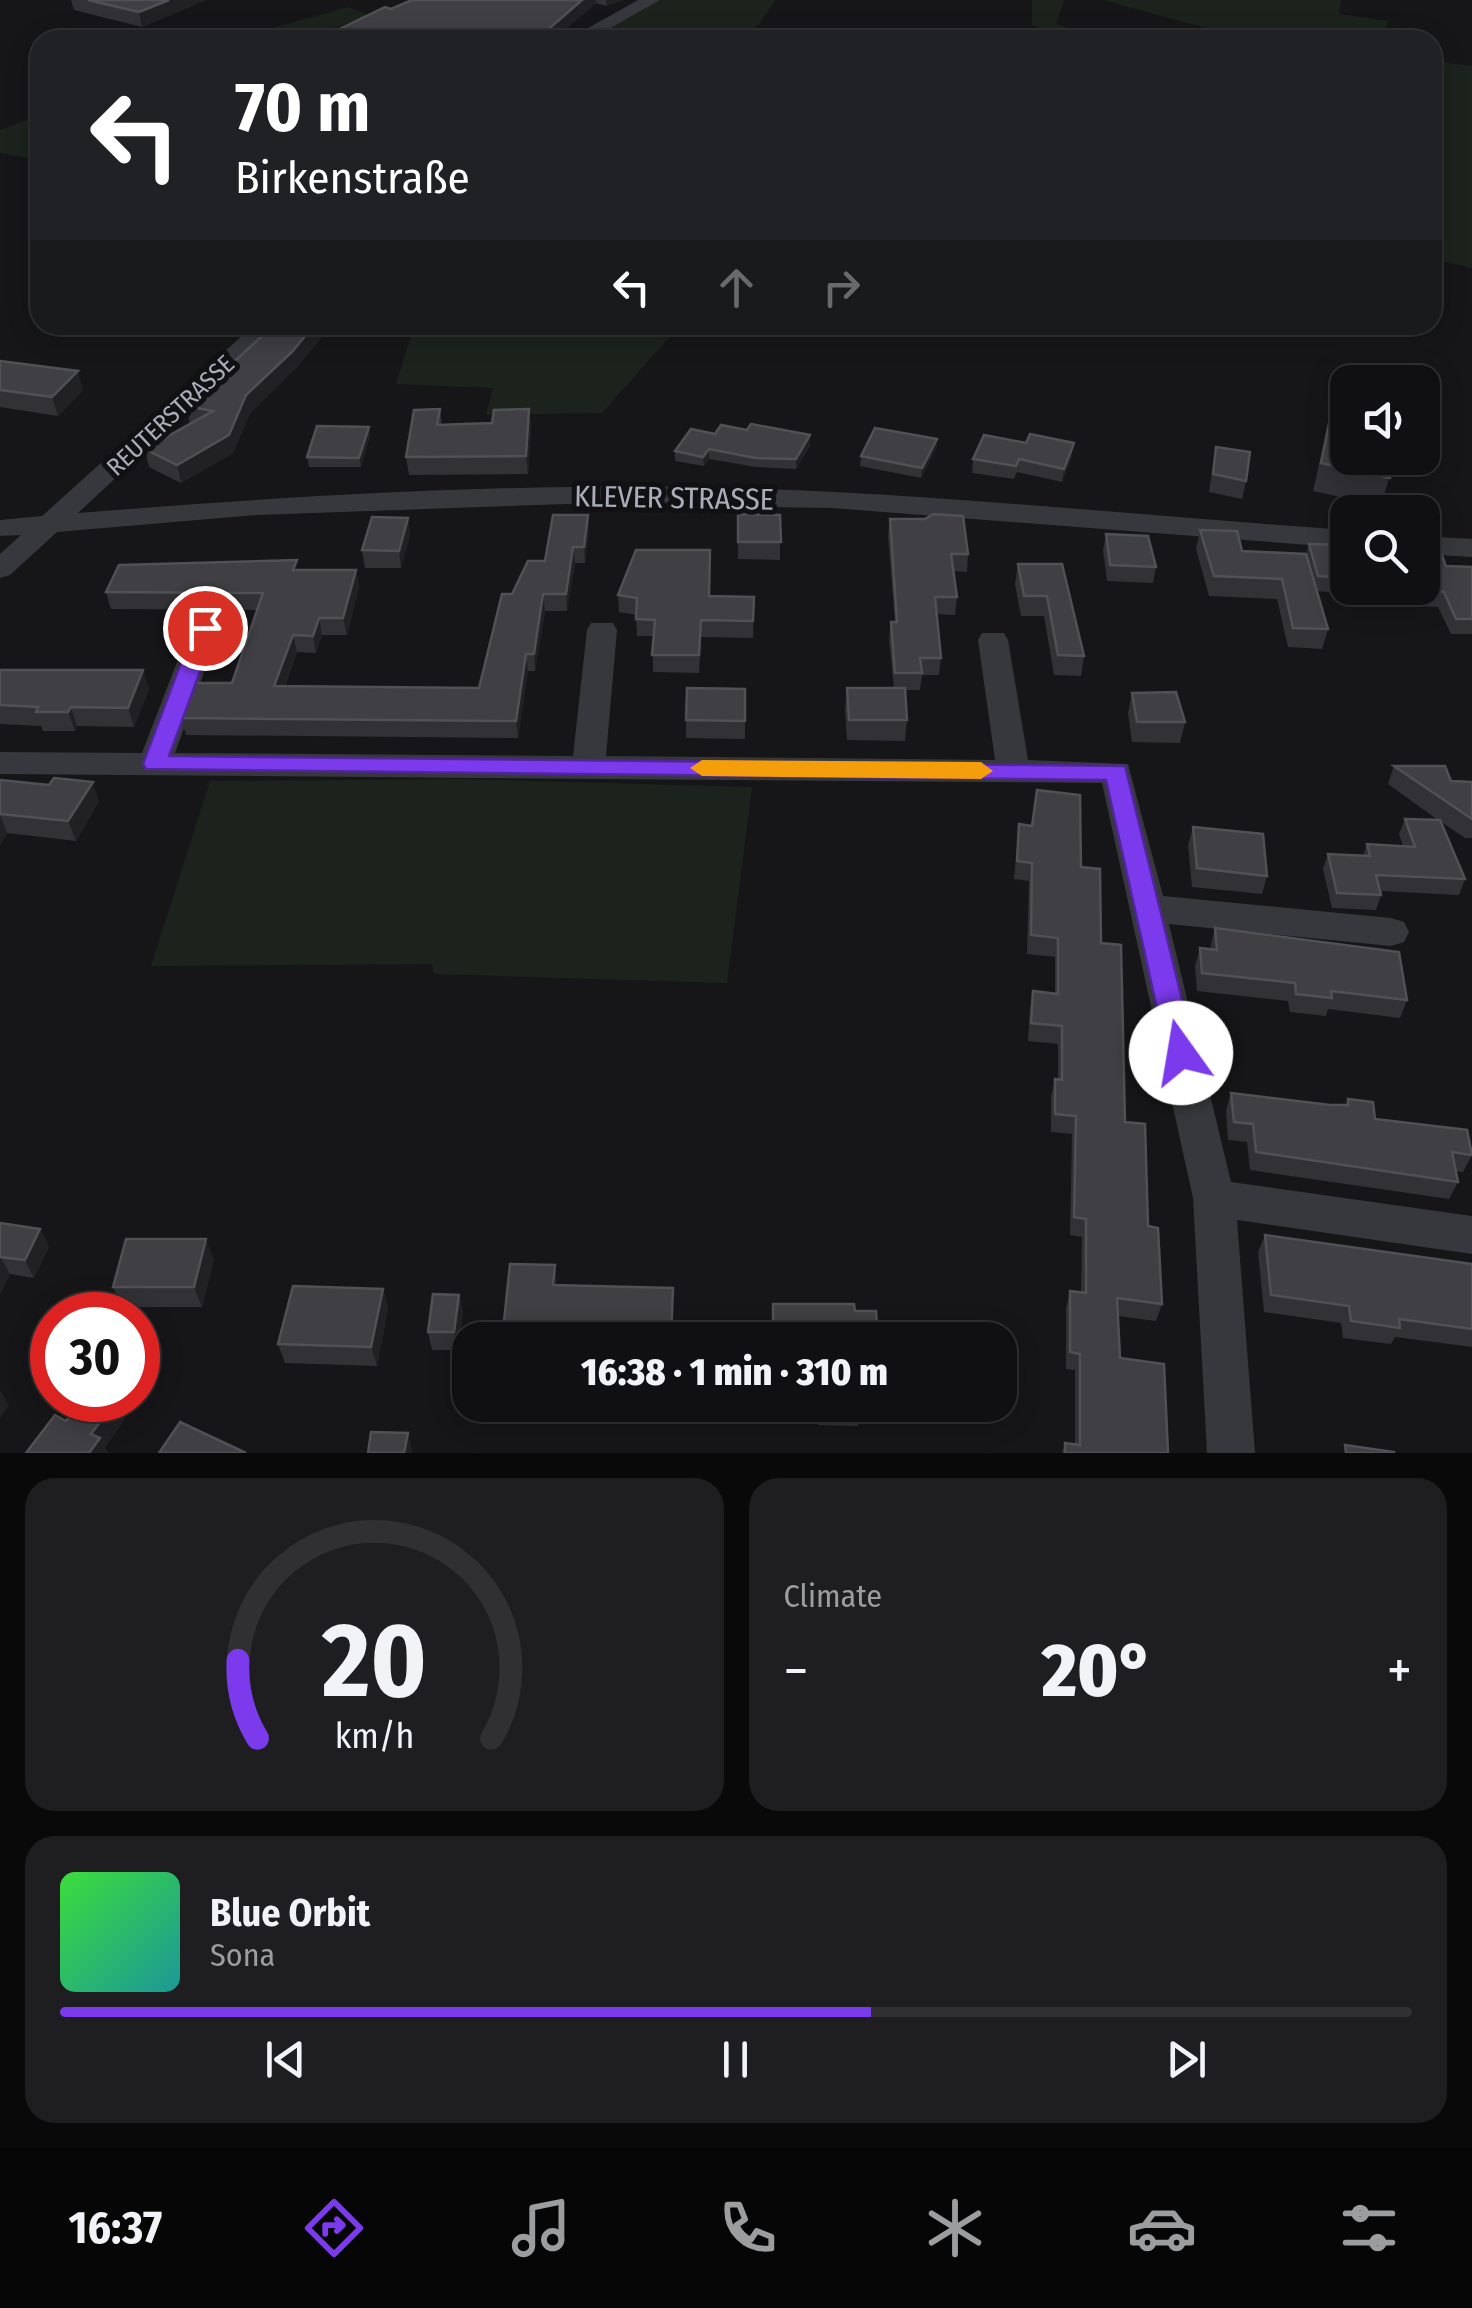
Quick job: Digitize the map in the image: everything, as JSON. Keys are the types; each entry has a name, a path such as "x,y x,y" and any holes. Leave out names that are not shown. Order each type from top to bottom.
{"street":[{"path":"595,30 651,0"},
{"name":"REUTERSTRASSE","path":"0,569 257,335"},
{"name":"KLEVER STRASSE","path":"0,528 62,515 566,496 832,500 1330,538"},
{"path":"1440,546 1472,548"},
{"path":"154,764 205,628"},
{"path":"588,767 602,630"},
{"path":"993,640 1013,771"},
{"path":"0,762 1116,772 1214,1198 1231,1453"},
{"path":"1148,908 1391,932"},
{"path":"1214,1198 1472,1234"}],"shaded area":[{"path":"651,0 776,0 750,30 592,30"},
{"path":"1032,0 1064,0 1056,24 1074,30 1046,30 1032,25"},
{"path":"1103,0 1341,0 1339,14 1388,21 1386,30 1213,30"},
{"path":"348,7 369,15 329,30 266,30"},
{"path":"1442,62 1472,66 1472,268 1442,261"},
{"path":"30,119 30,158 0,153 0,130"},
{"path":"411,335 671,335 602,413 486,415 493,388 396,384"},
{"path":"462,779 752,787 727,983 434,974 432,964 151,966 210,781"}],"building":[{"path":"88,0 169,0 139,12"},
{"path":"412,0 582,0 548,30 338,30 385,7 391,9"},
{"path":"263,335 306,335 246,395 229,435 177,465 145,449 213,411 186,406"},
{"path":"0,361 78,371 52,397 0,390"},
{"path":"440,409 437,425 492,423 494,410 529,409 526,456 406,457 414,410"},
{"path":"1330,419 1330,465 1321,463"},
{"path":"751,424 810,435 796,459 756,458 709,449 703,457 675,451 691,429 715,434 721,425 747,430"},
{"path":"317,426 369,427 359,458 307,457"},
{"path":"875,428 937,439 922,468 861,456"},
{"path":"1030,434 1074,443 1064,469 1019,459 1016,466 973,459 984,435 1026,443"},
{"path":"1216,447 1250,452 1246,481 1213,474"},
{"path":"738,514 780,515 781,542 738,542"},
{"path":"933,514 963,516 968,554 951,554 957,597 935,597 941,658 920,658 922,673 895,673 891,622 897,622 890,519 925,519"},
{"path":"553,515 588,515 584,547 573,547 566,594 543,594 534,654 526,654 516,721 181,718 193,683 232,683 263,593 106,592 119,565 297,560 293,570 356,570 343,618 319,618 313,636 293,635 274,686 479,688 502,594 512,594 528,561 545,561"},
{"path":"372,517 408,518 399,551 362,550"},
{"path":"1200,530 1237,531 1242,551 1306,554 1328,629 1293,628 1282,579 1214,576"},
{"path":"1106,534 1148,536 1156,567 1110,565"},
{"path":"1309,544 1330,545 1330,577 1318,576"},
{"path":"636,550 710,550 709,596 754,597 753,621 701,620 699,655 652,655 655,620 636,619 637,598 618,595"},
{"path":"1440,553 1446,566 1472,567 1472,619 1456,619 1444,592 1440,592"},
{"path":"1018,564 1062,564 1084,656 1058,655 1047,596 1024,596"},
{"path":"0,670 143,670 128,708 71,707 68,712 36,712 38,707 0,705"},
{"path":"687,688 745,689 745,721 686,720"},
{"path":"847,688 905,688 907,720 849,720"},
{"path":"1176,692 1185,722 1137,722 1132,693"},
{"path":"1394,766 1445,766 1451,781 1472,782 1472,819"},
{"path":"54,778 93,782 68,821 0,814 0,780 49,785"},
{"path":"1037,790 1080,795 1081,867 1100,869 1101,943 1121,945 1125,1122 1145,1124 1148,1226 1158,1228 1162,1304 1117,1298 1120,1358 1164,1364 1168,1453 1065,1453 1065,1443 1080,1445 1080,1354 1070,1352 1070,1291 1086,1293 1086,1219 1074,1217 1076,1116 1055,1114 1055,1079 1062,1080 1062,1026 1031,1023 1033,991 1058,994 1058,938 1031,935 1032,863 1017,861 1019,824 1032,826"},
{"path":"1405,819 1440,820 1465,879 1376,875 1381,895 1337,893 1328,854 1370,856 1367,844 1415,847"},
{"path":"1193,827 1263,834 1267,876 1197,868"},
{"path":"1215,928 1399,952 1407,1000 1331,991 1332,998 1296,994 1295,983 1202,973 1200,948 1217,950"},
{"path":"1231,1093 1330,1105 1348,1105 1348,1099 1373,1102 1375,1119 1467,1130 1472,1155 1452,1152 1458,1182 1256,1152 1253,1124 1234,1122"},
{"path":"0,1223 40,1229 25,1260 0,1257"},
{"path":"1265,1235 1472,1264 1472,1329 1399,1319 1400,1328 1351,1321 1349,1306 1271,1295"},
{"path":"126,1239 206,1239 194,1287 113,1287"},
{"path":"510,1264 555,1265 553,1285 673,1288 672,1322 504,1322"},
{"path":"293,1286 383,1289 371,1347 278,1344"},
{"path":"433,1294 459,1295 452,1332 428,1332"},
{"path":"773,1304 854,1304 855,1311 876,1311 877,1322 773,1322"},
{"path":"50,1422 100,1422 91,1434 100,1438 89,1453 26,1453"},
{"path":"180,1422 246,1453 159,1453"},
{"path":"371,1432 408,1433 404,1453 368,1453"},
{"path":"1345,1445 1394,1452 1394,1453 1346,1453"}],"slow traffic":[{"path":"702,768 981,771"}],"route":[{"path":"205,628 154,764 1116,772 1181,1053"}]}
